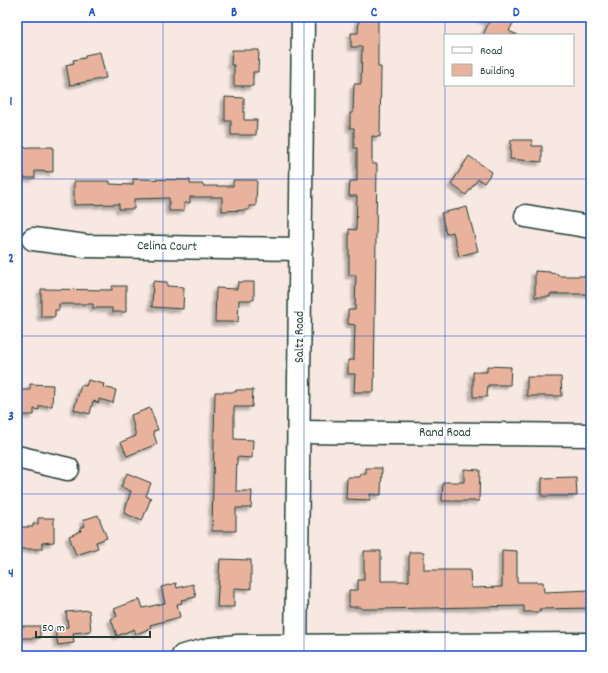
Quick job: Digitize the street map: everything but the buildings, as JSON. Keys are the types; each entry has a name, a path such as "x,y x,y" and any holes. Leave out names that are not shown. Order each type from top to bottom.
{"street":[{"name":"Saltz Road","path":"296,651 303,17"},
{"path":"526,216 591,227"},
{"name":"Celina Court","path":"33,239 86,246 301,249"},
{"name":"Rand Road","path":"299,432 591,434"},
{"path":"17,456 68,469"},
{"path":"183,656 210,649 238,646 296,651 591,644"}]}
